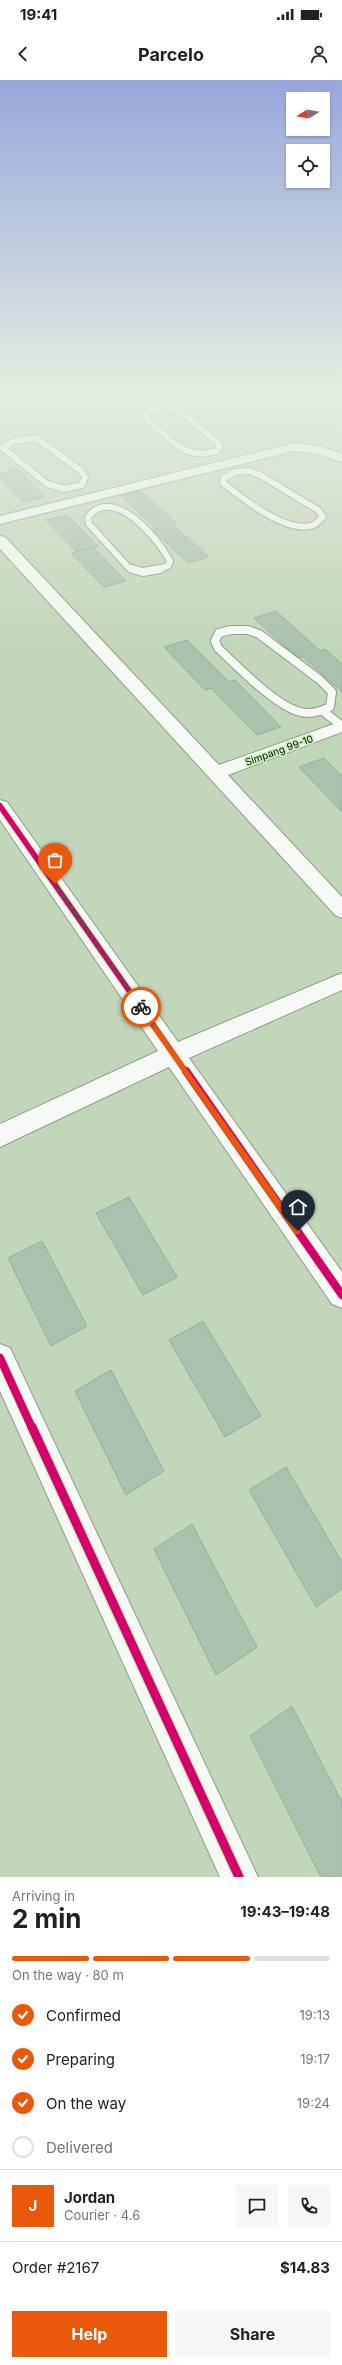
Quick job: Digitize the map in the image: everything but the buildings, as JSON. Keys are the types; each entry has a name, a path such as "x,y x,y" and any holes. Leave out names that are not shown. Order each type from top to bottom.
{"street":[{"path":"0,520 167,478"},
{"path":"0,540 342,910"},
{"name":"Simpang 99-10","path":"215,773 342,726"},
{"path":"0,806 342,1295"},
{"path":"0,1136 174,1054 342,981"},
{"path":"0,1358 238,1877"}],"lane":[{"path":"39,478 47,484 56,488 77,488 82,485 85,478"},
{"path":"224,478 223,483 291,526 311,526 320,522 323,517 318,510 265,478"},
{"path":"77,488 100,508 118,507 124,511 167,554 170,561 168,566 148,572 138,572 129,568 89,524 88,517 91,511 100,508"},
{"path":"323,711 330,707 332,692 320,680 259,634 248,630 231,630 219,633 215,641 218,648 259,685 296,710 307,713 323,711 342,726"}],"cycle path":[{"path":"0,806 342,1295"},
{"path":"0,1358 239,1877"}],"way so far":[{"path":"55,884 141,1007"}],"route":[{"path":"141,1007 298,1231"}]}
